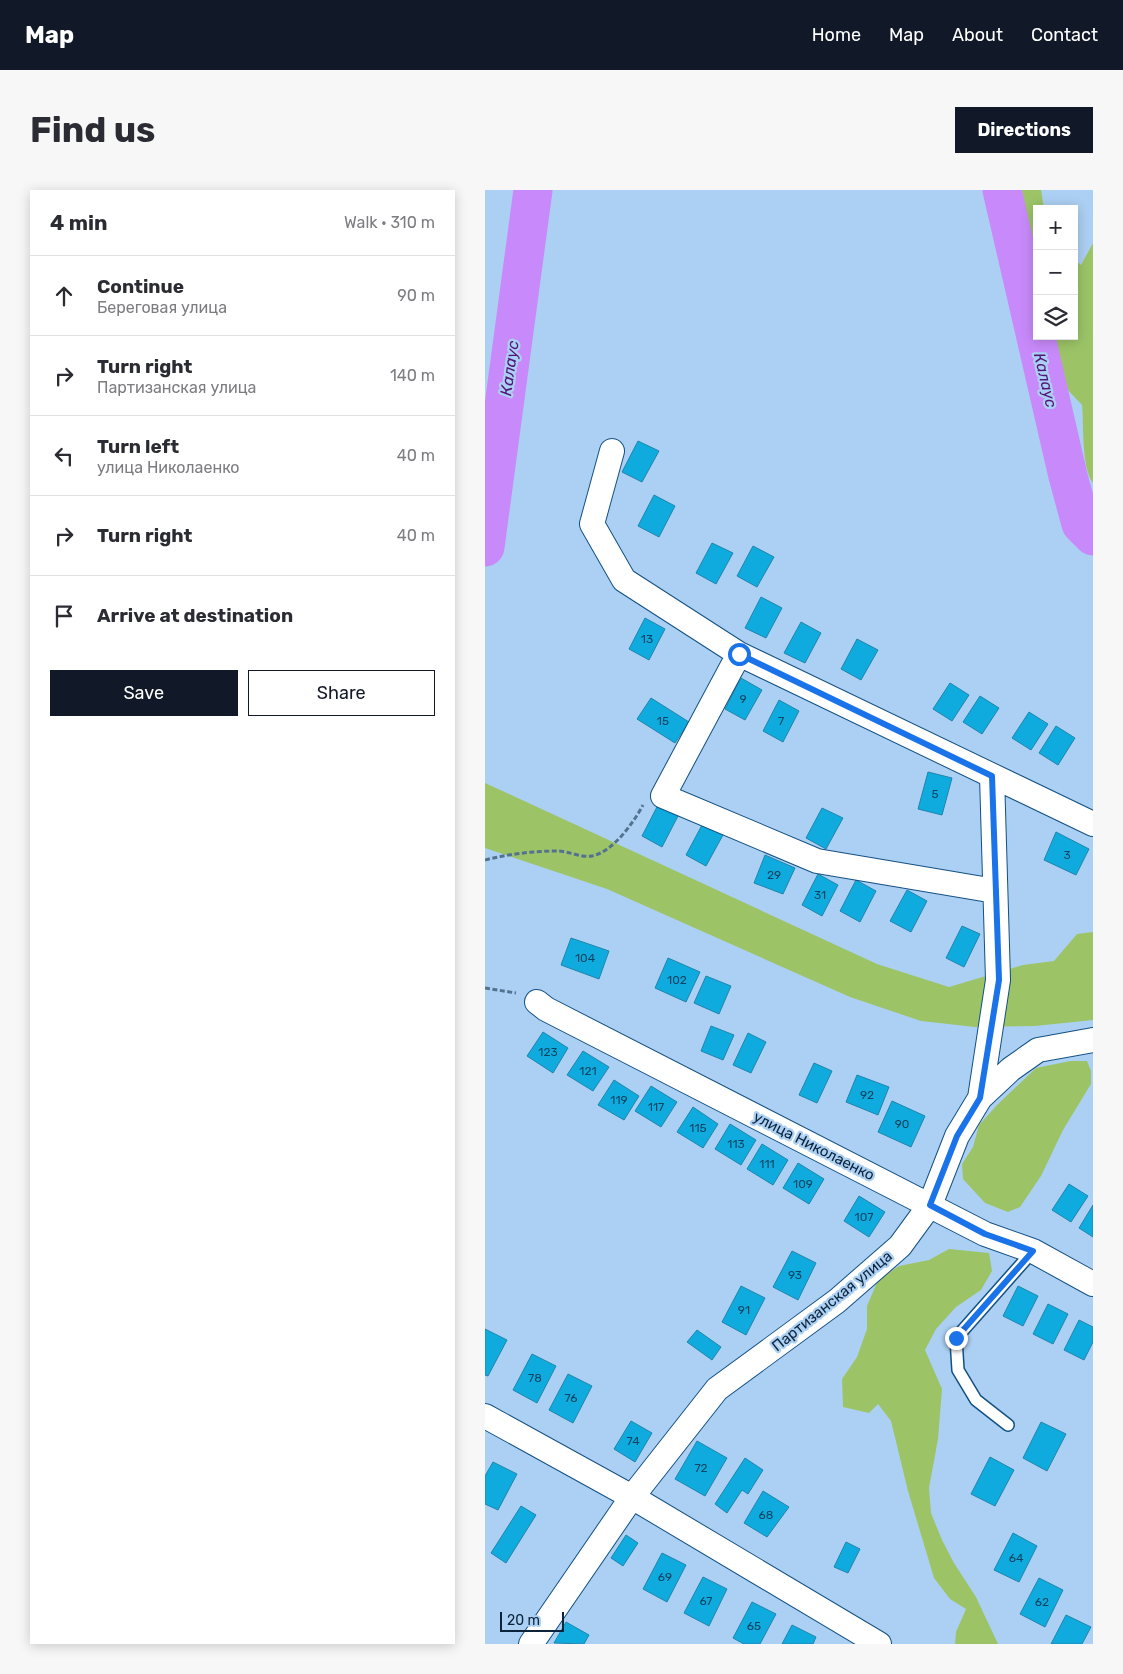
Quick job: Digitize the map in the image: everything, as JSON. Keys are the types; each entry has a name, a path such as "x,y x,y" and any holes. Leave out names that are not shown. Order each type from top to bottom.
{"street":[{"path":"612,451 592,524 623,580 739,654 1093,824"},
{"path":"739,654 663,796 817,860 995,891"},
{"name":"Партизанская улица","path":"531,1644 632,1497 717,1389 844,1294 900,1246 930,1205 957,1136 980,1098 999,980 992,776"},
{"name":"улица Николаенко","path":"537,1002 546,1009 985,1234 1033,1251 1093,1284"},
{"path":"980,1098 1011,1069 1038,1050 1093,1040"},
{"path":"485,1416 632,1497 879,1644"}],"lane":[{"path":"1008,1425 976,1400 959,1370 956,1338 1033,1251"}],"path":[{"path":"485,860 524,852 560,851 592,856 615,843 636,818 648,797 668,788"},
{"path":"485,988 517,994 537,1002"}],"green space":[{"path":"1016,190 1041,190 1043,205 1033,205 1033,258"},
{"path":"1093,243 1093,483 1089,476 1085,457 1082,405 1065,387 1053,340 1078,340 1078,262 1081,265"},
{"path":"485,783 877,964 949,987 1023,965 1054,961 1077,934 1093,932 1093,1020 1035,1026 975,1027 921,1021 850,997 607,889 485,848"},
{"path":"1070,1061 1087,1061 1091,1071 1091,1084 1063,1130 1041,1176 1020,1207 1008,1212 985,1203 963,1179 962,1164 973,1147 979,1125 1036,1068"},
{"path":"949,1249 989,1253 992,1271 981,1290 956,1307 936,1329 925,1350 942,1389 938,1439 929,1488 931,1513 942,1540 976,1597 998,1644 955,1644 956,1632 966,1609 950,1599 934,1578 908,1491 891,1421 878,1404 869,1413 843,1407 842,1379 857,1357 867,1329 867,1306 878,1280 899,1266 929,1260"}],"building":[{"path":"638,441 659,451 642,482 622,472"},
{"path":"654,495 675,506 659,537 638,526"},
{"path":"712,543 733,553 716,584 696,573"},
{"path":"753,546 774,557 757,587 737,576"},
{"path":"761,597 782,608 766,638 745,628"},
{"path":"645,618 665,629 649,660 629,649"},
{"path":"801,622 821,633 805,663 784,653"},
{"path":"857,639 878,650 861,680 841,669"},
{"path":"741,678 762,690 745,720 725,709"},
{"path":"950,683 969,695 952,721 933,709"},
{"path":"980,696 999,708 982,734 963,722"},
{"path":"651,698 689,722 675,743 637,719"},
{"path":"779,700 799,711 783,742 763,731"},
{"path":"1029,712 1048,724 1031,750 1012,738"},
{"path":"1056,726 1075,738 1058,765 1039,753"},
{"path":"928,772 952,778 942,815 918,809"},
{"path":"658,805 678,816 662,847 642,836"},
{"path":"822,808 843,818 826,849 806,838"},
{"path":"702,825 723,835 706,866 686,855"},
{"path":"1056,832 1089,849 1076,875 1044,860"},
{"path":"765,855 795,868 783,894 754,883"},
{"path":"818,874 838,885 822,916 802,905"},
{"path":"856,880 876,891 860,922 840,911"},
{"path":"907,890 927,901 911,932 890,921"},
{"path":"962,926 980,934 964,967 946,958"},
{"path":"571,938 609,951 599,979 561,965"},
{"path":"668,958 700,972 686,1002 655,988"},
{"path":"706,976 731,986 719,1014 694,1003"},
{"path":"711,1026 734,1035 723,1060 701,1051"},
{"path":"543,1032 568,1048 553,1073 527,1056"},
{"path":"748,1033 766,1042 751,1073 733,1065"},
{"path":"583,1051 609,1067 593,1091 567,1075"},
{"path":"814,1063 832,1071 817,1103 799,1095"},
{"path":"857,1075 889,1087 878,1115 846,1102"},
{"path":"614,1080 639,1096 624,1120 598,1105"},
{"path":"651,1086 677,1102 661,1127 635,1111"},
{"path":"892,1101 925,1116 911,1147 878,1132"},
{"path":"693,1107 718,1124 703,1148 677,1132"},
{"path":"730,1124 756,1140 741,1165 715,1149"},
{"path":"762,1144 788,1160 773,1185 747,1169"},
{"path":"798,1163 824,1179 809,1204 783,1188"},
{"path":"1069,1184 1088,1196 1071,1222 1052,1210"},
{"path":"859,1196 885,1212 869,1237 844,1221"},
{"path":"1093,1205 1093,1237 1079,1228"},
{"path":"792,1251 816,1263 798,1300 773,1287"},
{"path":"741,1286 765,1298 746,1335 722,1322"},
{"path":"1018,1286 1038,1296 1023,1326 1003,1316"},
{"path":"1048,1304 1068,1314 1053,1344 1033,1334"},
{"path":"1079,1320 1093,1327 1093,1342 1084,1360 1064,1350"},
{"path":"485,1329 507,1340 488,1376 485,1375"},
{"path":"697,1330 721,1347 712,1360 687,1342"},
{"path":"532,1354 556,1366 537,1403 513,1390"},
{"path":"568,1374 592,1386 573,1423 549,1410"},
{"path":"631,1421 652,1433 635,1462 614,1449"},
{"path":"1041,1422 1066,1434 1047,1471 1023,1458"},
{"path":"697,1441 727,1458 705,1496 675,1479"},
{"path":"990,1457 1014,1470 995,1506 971,1494"},
{"path":"745,1458 763,1470 748,1494 742,1490 727,1513 715,1504"},
{"path":"493,1462 517,1474 498,1510 485,1504 485,1476"},
{"path":"763,1491 789,1507 767,1537 744,1523"},
{"path":"521,1506 536,1515 506,1563 491,1553"},
{"path":"1013,1533 1037,1546 1019,1582 994,1570"},
{"path":"626,1535 638,1543 623,1566 611,1558"},
{"path":"846,1542 860,1549 848,1573 834,1567"},
{"path":"662,1553 686,1565 667,1602 643,1589"},
{"path":"703,1577 727,1589 709,1626 684,1613"},
{"path":"1039,1578 1063,1590 1045,1627 1020,1614"},
{"path":"752,1602 776,1614 760,1644 744,1644 733,1638"},
{"path":"1066,1615 1091,1627 1082,1644 1051,1644"},
{"path":"566,1622 589,1635 584,1644 554,1643"},
{"path":"792,1625 816,1637 813,1644 782,1644"}],"waterway":[{"name":"Калаус","path":"485,547 533,190"},
{"name":"Калаус","path":"1002,190 1068,476 1081,524 1093,536"}],"route":[{"path":"739,654 992,776 999,980 980,1098 957,1136 930,1205 985,1234 1033,1251 956,1338"}]}
